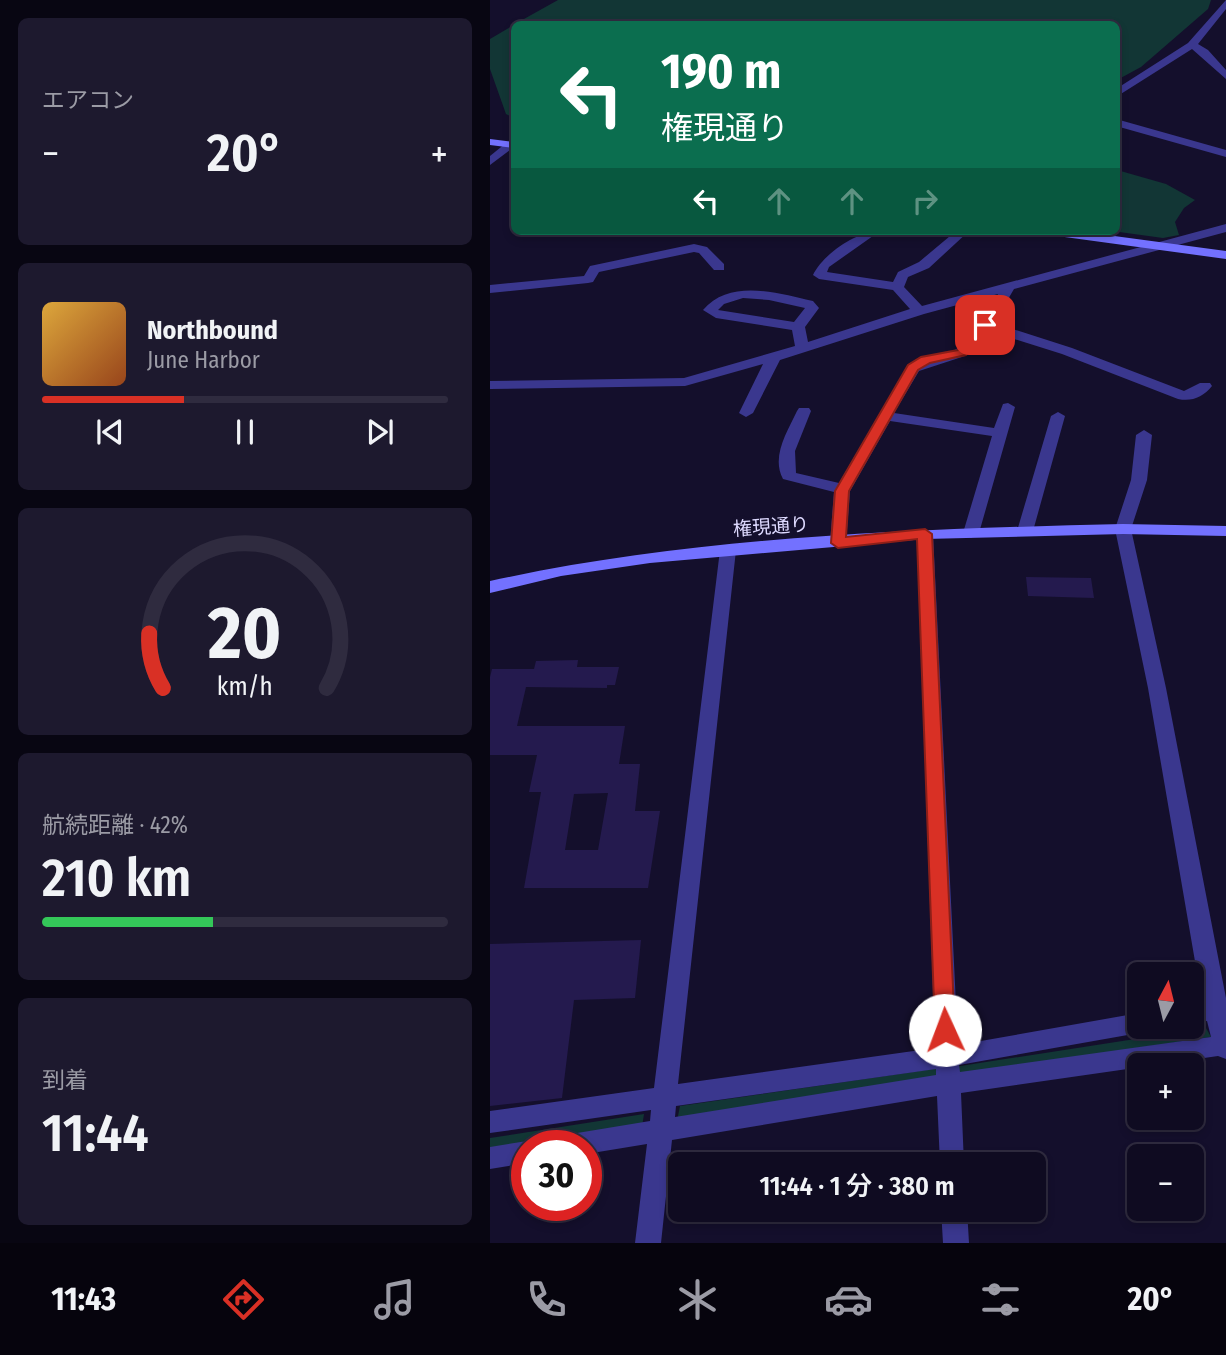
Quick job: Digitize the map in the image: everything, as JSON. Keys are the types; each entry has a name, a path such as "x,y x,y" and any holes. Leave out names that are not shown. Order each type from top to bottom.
{"street":[{"path":"1120,91 1192,45 1226,3"},
{"path":"1192,45 1204,52 1226,76"},
{"path":"1204,52 1226,54"},
{"path":"1120,123 1226,154"},
{"path":"490,142 511,145"},
{"path":"490,162 511,146"},
{"path":"490,385 685,382 919,311 1226,228"},
{"path":"868,235 824,265 819,275 897,287 919,311"},
{"path":"897,287 903,275 924,265 958,235"},
{"path":"1077,235 1226,255"},
{"path":"490,289 588,279 595,269 694,248 703,250 719,267"},
{"path":"838,543 843,489 913,368 925,360 962,352 985,325 1009,286"},
{"path":"741,293 808,304 812,308 798,327 716,314 710,310 718,300 741,293"},
{"path":"985,325 1067,351 1183,396 1193,395 1205,386"},
{"path":"798,327 803,347"},
{"path":"746,413 774,357"},
{"path":"971,533 1008,407"},
{"path":"804,411 784,465 789,476 843,489"},
{"path":"885,416 1000,433"},
{"path":"1025,531 1058,416"},
{"path":"602,1140 947,1084 1226,1047 1157,688 1123,529 1139,480 1144,435"},
{"name":"権現通り","path":"490,587 561,571 728,550 925,534 1123,529 1226,531"},
{"path":"925,534 951,1152"},
{"path":"648,1243 728,550"},
{"path":"490,1122 946,1057 1127,1025"},
{"path":"490,1158 511,1155"},
{"path":"955,1222 956,1243"}],"green space":[{"path":"558,0 1211,0 1208,9 1141,67 1120,78 1120,21 520,21"},
{"path":"511,27 511,116 506,114 490,69 490,39"},
{"path":"1120,171 1166,184 1195,200 1184,208 1175,222 1179,235 1163,238 1120,232"},
{"path":"1206,1028 1211,1037 1204,1038"},
{"path":"1128,1040 1191,1040 954,1076 954,1067"},
{"path":"940,1068 941,1078 677,1121 680,1106"},
{"path":"644,1114 642,1127 602,1133 602,1130 541,1130"},
{"path":"511,1135 511,1148 490,1151 490,1138"}],"building":[{"path":"1026,577 1091,578 1094,598 1028,596"},
{"path":"578,660 577,667 619,667 615,685 607,685 607,688 526,687 517,726 625,726 619,764 640,764 635,811 660,811 648,888 524,888 541,792 529,792 537,755 490,755 490,677 492,669 534,669 536,661","holes":["608,793 598,850 565,850 574,794"]},
{"path":"641,940 635,998 574,1000 562,1098 490,1106 490,944"}],"route":[{"path":"945,1030 925,534 838,543 842,491 913,368 925,360 962,352 985,325"}]}
